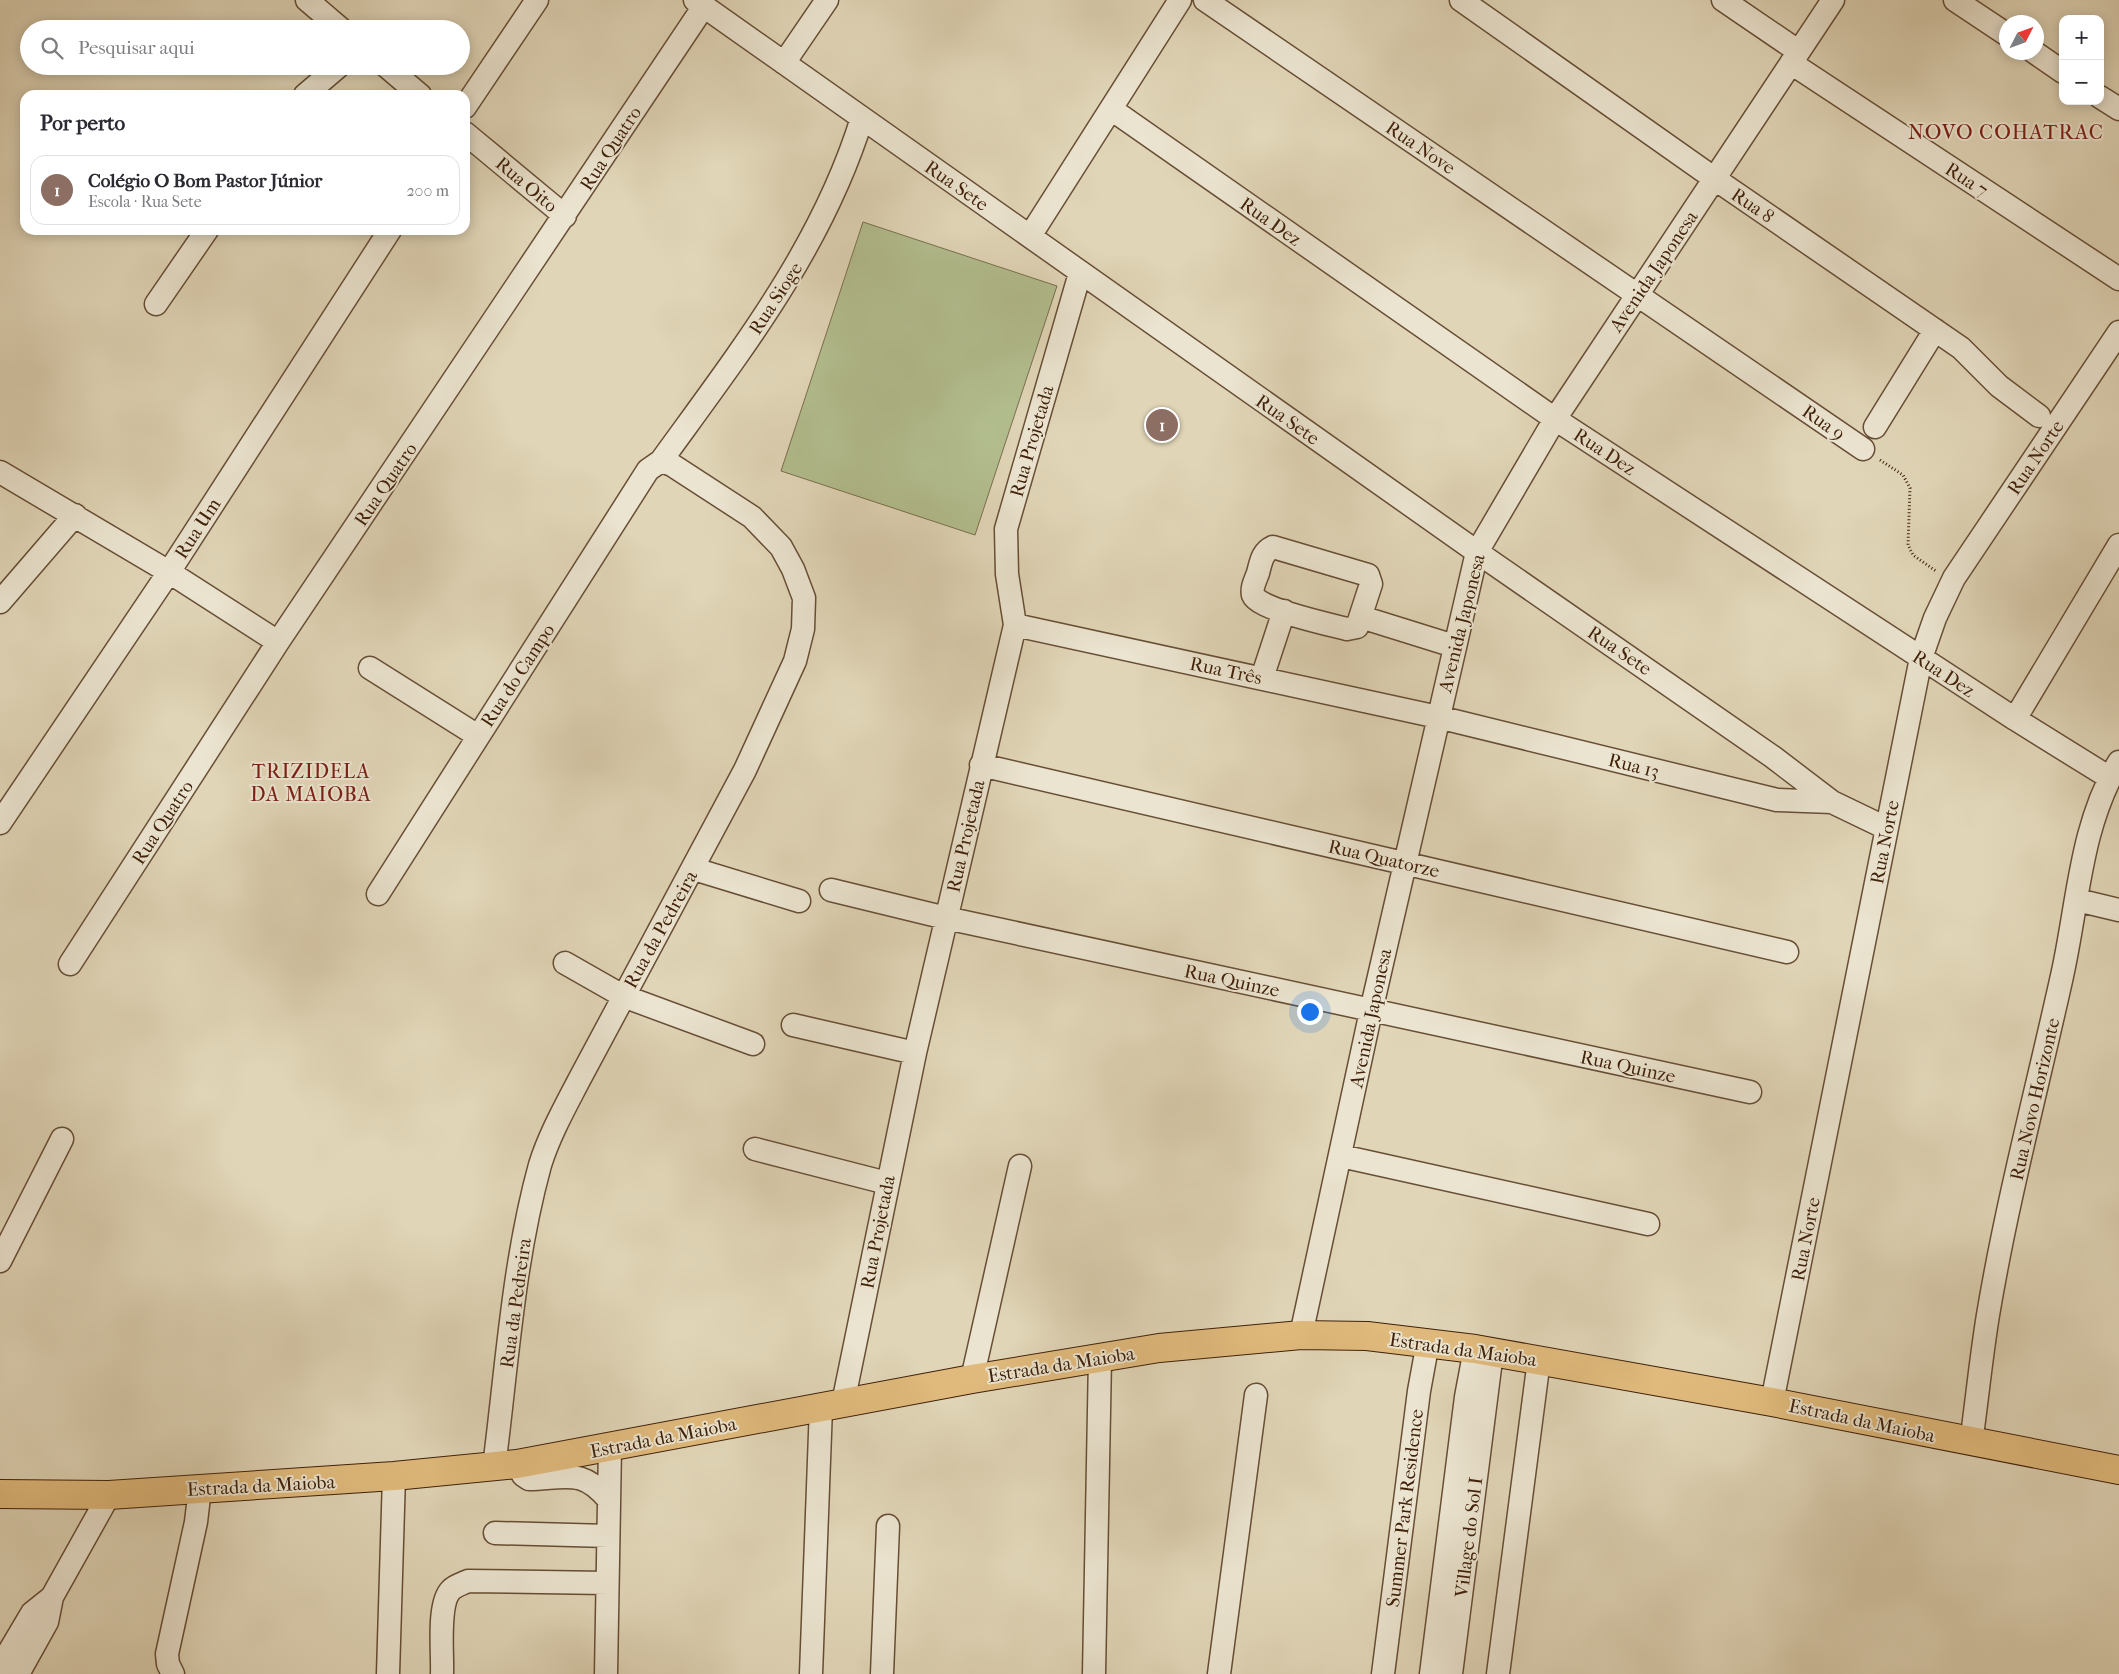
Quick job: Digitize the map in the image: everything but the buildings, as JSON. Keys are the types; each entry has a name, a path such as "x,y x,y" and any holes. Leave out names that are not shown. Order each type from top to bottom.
{"main road":[{"name":"Estrada da Maioba","path":"0,1494 109,1495 394,1476 506,1465 972,1379 1158,1348 1301,1335 1367,1336 1483,1350 1772,1402 1971,1443 2119,1470"}],"street":[{"path":"307,0 330,20"},
{"path":"470,99 536,0"},
{"path":"784,63 827,0"},
{"path":"1030,236 1180,0"},
{"name":"Rua Nove","path":"1205,0 1637,294"},
{"name":"Rua 8","path":"1461,0 1715,179 1961,348 1999,386 2039,416"},
{"name":"Rua 7","path":"1723,0 1794,57 2119,279"},
{"name":"Avenida Japonesa","path":"1301,1335 1371,1011 1477,552 1556,419 1832,0"},
{"path":"1955,0 1999,29"},
{"name":"Rua Sete","path":"699,3 1477,552 1773,757 1832,802 1886,828"},
{"name":"Rua Quatro","path":"70,964 278,642 565,216 699,3"},
{"path":"2044,59 2059,69"},
{"path":"311,90 328,75"},
{"path":"397,75 414,90"},
{"path":"2104,100 2119,109"},
{"name":"Rua Dez","path":"1110,109 1556,419 2015,719 2114,770"},
{"name":"Rua Sioge","path":"661,461 757,328 808,246 840,181 862,118"},
{"name":"Rua Oito","path":"470,137 565,216"},
{"path":"156,304 204,235"},
{"name":"Rua Um","path":"0,823 169,572 387,235"},
{"name":"Rua Projetada","path":"811,1674 832,1405 887,1183 981,765 1015,625 1007,574 1006,529 1080,273"},
{"name":"Rua 9","path":"1637,294 1863,449"},
{"path":"1875,427 1935,330"},
{"name":"Rua Norte","path":"1772,1402 1886,828 1922,658 1935,618 1954,578 2119,332"},
{"name":"Rua do Campo","path":"378,894 648,470 661,461"},
{"name":"Rua da Pedreira","path":"506,1465 521,1247 541,1164 556,1125 623,996 694,869 745,770 795,661 803,629 804,598 793,569 781,547 752,517 672,465 661,461"},
{"path":"0,472 169,572 278,642"},
{"path":"0,602 75,515"},
{"path":"2015,719 2119,545"},
{"path":"1273,547 1368,575 1371,584 1357,627 1347,629 1284,611 1258,601 1254,597 1253,590 1264,554 1273,547"},
{"path":"1262,678 1284,611"},
{"path":"1361,617 1454,646"},
{"name":"Rua Três","path":"1015,625 1438,717"},
{"path":"370,668 478,736"},
{"name":"Rua 13","path":"1438,717 1777,800 1832,802"},
{"name":"Rua Quatorze","path":"981,765 1787,952"},
{"name":"Rua Novo Horizonte","path":"1971,1443 1988,1315 2023,1142 2062,974 2092,821 2114,770"},
{"path":"694,869 799,901"},
{"name":"Rua Quinze","path":"832,890 946,918 1750,1092"},
{"path":"2076,900 2119,910"},
{"path":"565,963 623,996 753,1044"},
{"path":"793,1025 916,1053"},
{"path":"0,1261 62,1139"},
{"path":"755,1148 887,1183"},
{"path":"1341,1156 1648,1224"},
{"path":"972,1379 1020,1166"},
{"name":"Summer Park Residence","path":"1383,1674 1419,1391 1428,1342"},
{"path":"1431,1674 1466,1397 1483,1350"},
{"name":"Village do Sol I","path":"1451,1674 1485,1400 1483,1350"},
{"path":"1094,1674 1100,1358"},
{"path":"1498,1674 1539,1360"},
{"path":"1219,1674 1256,1395"},
{"path":"606,1674 606,1583 610,1447"},
{"path":"506,1465 529,1479 586,1478 598,1487 609,1500"},
{"path":"388,1674 394,1476"},
{"path":"173,1674 168,1664 167,1654 196,1522 200,1488"},
{"path":"18,1674 47,1622 52,1597 109,1495"},
{"path":"882,1674 888,1526"},
{"path":"495,1533 608,1536"},
{"path":"442,1674 443,1604 450,1591 457,1585 468,1581 606,1583"},
{"path":"0,1667 32,1613 52,1597"}],"path":[{"name":"Rua 9","path":"1863,449 1907,480 1910,488 1908,545 1910,551 1928,566 1954,578"}],"green space":[{"path":"863,222 1057,286 975,535 781,471"}],"place":[{"name":"Colégio O Bom Pastor Júnior","path":"1162,425"}],"district":[{"name":"NOVO COHATRAC","path":"2006,132"},
{"name":"TRIZIDELA DA MAIOBA","path":"311,782"}]}
